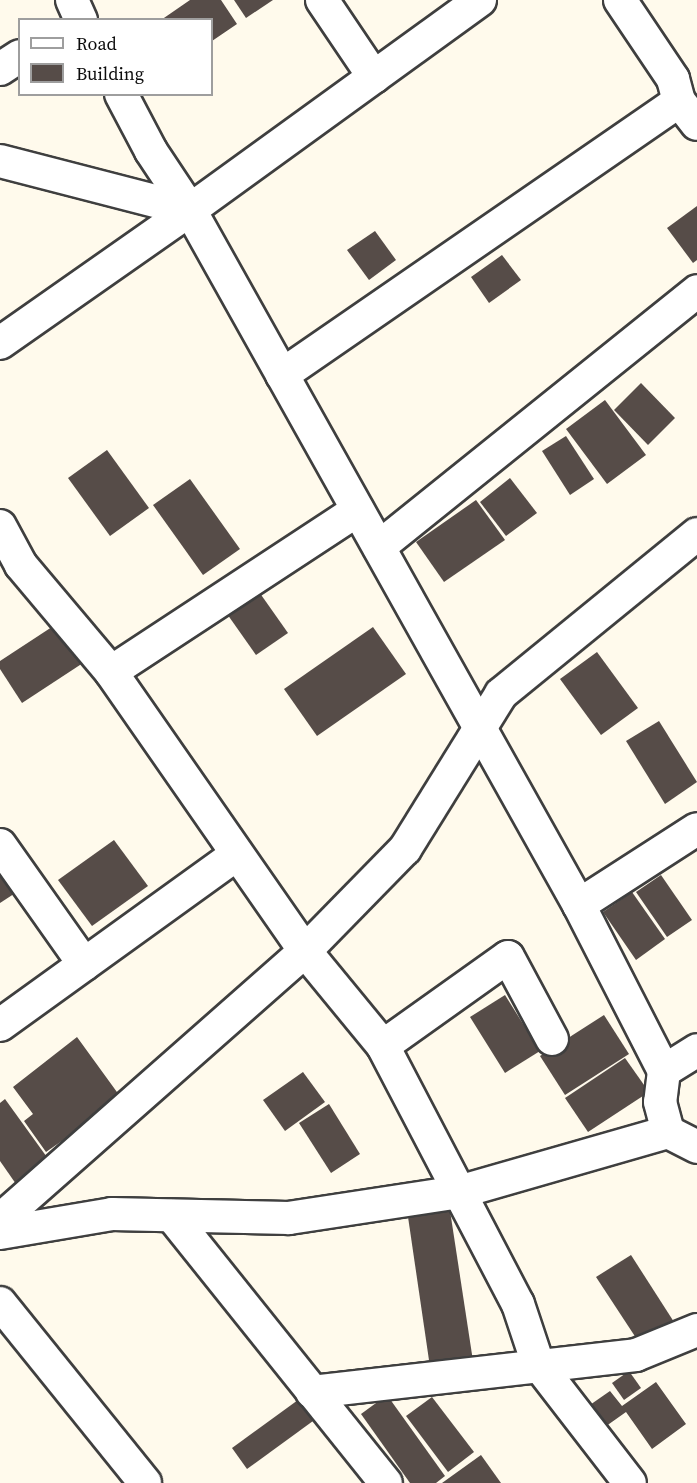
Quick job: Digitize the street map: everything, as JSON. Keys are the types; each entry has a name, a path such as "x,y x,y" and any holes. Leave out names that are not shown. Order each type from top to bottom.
{"street":[{"path":"322,0 374,77"},
{"path":"0,343 190,210 480,0"},
{"path":"282,375 688,113 673,79 620,0"},
{"path":"0,69 18,57"},
{"path":"122,96 151,151 190,210 579,905 664,1071 660,1102 668,1132"},
{"path":"0,161 190,210"},
{"path":"379,547 697,291"},
{"path":"111,672 358,510"},
{"path":"0,526 11,572 111,672 305,951 383,1046 518,1304 538,1365 630,1483"},
{"path":"0,1220 305,951 405,849 501,693 697,534"},
{"path":"579,905 697,829"},
{"path":"0,845 84,964"},
{"path":"0,1025 237,854"},
{"path":"383,1046 508,957 552,1039"},
{"path":"664,1071 697,1050"},
{"path":"0,1233 112,1214 289,1218 459,1192 668,1132 697,1147"},
{"path":"172,1216 386,1483"},
{"path":"0,1303 145,1483"},
{"path":"312,1392 636,1355 697,1330"}],"building":[{"path":"190,0 221,0 237,24 213,40 213,18 164,18"},
{"path":"234,0 273,0 246,18"},
{"path":"697,206 697,260 693,263 667,228"},
{"path":"375,231 396,260 369,280 347,250"},
{"path":"502,255 521,280 489,303 471,277"},
{"path":"641,383 675,418 648,445 614,410"},
{"path":"605,400 646,455 607,484 566,429"},
{"path":"566,436 594,479 570,495 542,451"},
{"path":"107,450 149,508 110,536 68,478"},
{"path":"510,478 537,513 506,536 480,502"},
{"path":"190,479 240,549 203,575 153,505"},
{"path":"476,500 505,540 444,582 416,542"},
{"path":"257,589 288,633 256,655 225,611"},
{"path":"58,623 83,663 22,703 0,669 0,661"},
{"path":"373,627 406,674 317,736 284,689"},
{"path":"597,652 638,708 601,735 560,679"},
{"path":"659,721 697,782 665,804 626,741"},
{"path":"114,840 148,886 92,926 58,880"},
{"path":"0,860 20,890 0,903"},
{"path":"661,875 692,920 667,937 636,892"},
{"path":"632,892 665,939 636,960 603,912"},
{"path":"505,995 540,1051 505,1073 470,1017"},
{"path":"604,1015 629,1054 565,1095 540,1056"},
{"path":"77,1037 122,1099 46,1152 24,1121 33,1114 13,1087"},
{"path":"625,1058 649,1092 588,1132 565,1098"},
{"path":"303,1072 325,1102 285,1131 263,1100"},
{"path":"5,1099 49,1160 16,1184 0,1161 0,1103"},
{"path":"329,1104 360,1154 331,1173 299,1123"},
{"path":"449,1204 473,1361 430,1367 407,1210"},
{"path":"631,1255 674,1322 640,1344 596,1277"},
{"path":"629,1371 641,1388 624,1400 612,1383"},
{"path":"656,1382 686,1424 652,1449 626,1412 602,1429 587,1407 610,1391 622,1406"},
{"path":"387,1395 445,1476 436,1483 410,1483 361,1414"},
{"path":"432,1397 474,1452 448,1472 406,1416"},
{"path":"298,1400 313,1421 247,1469 232,1448"},
{"path":"481,1455 501,1483 442,1483"}]}
